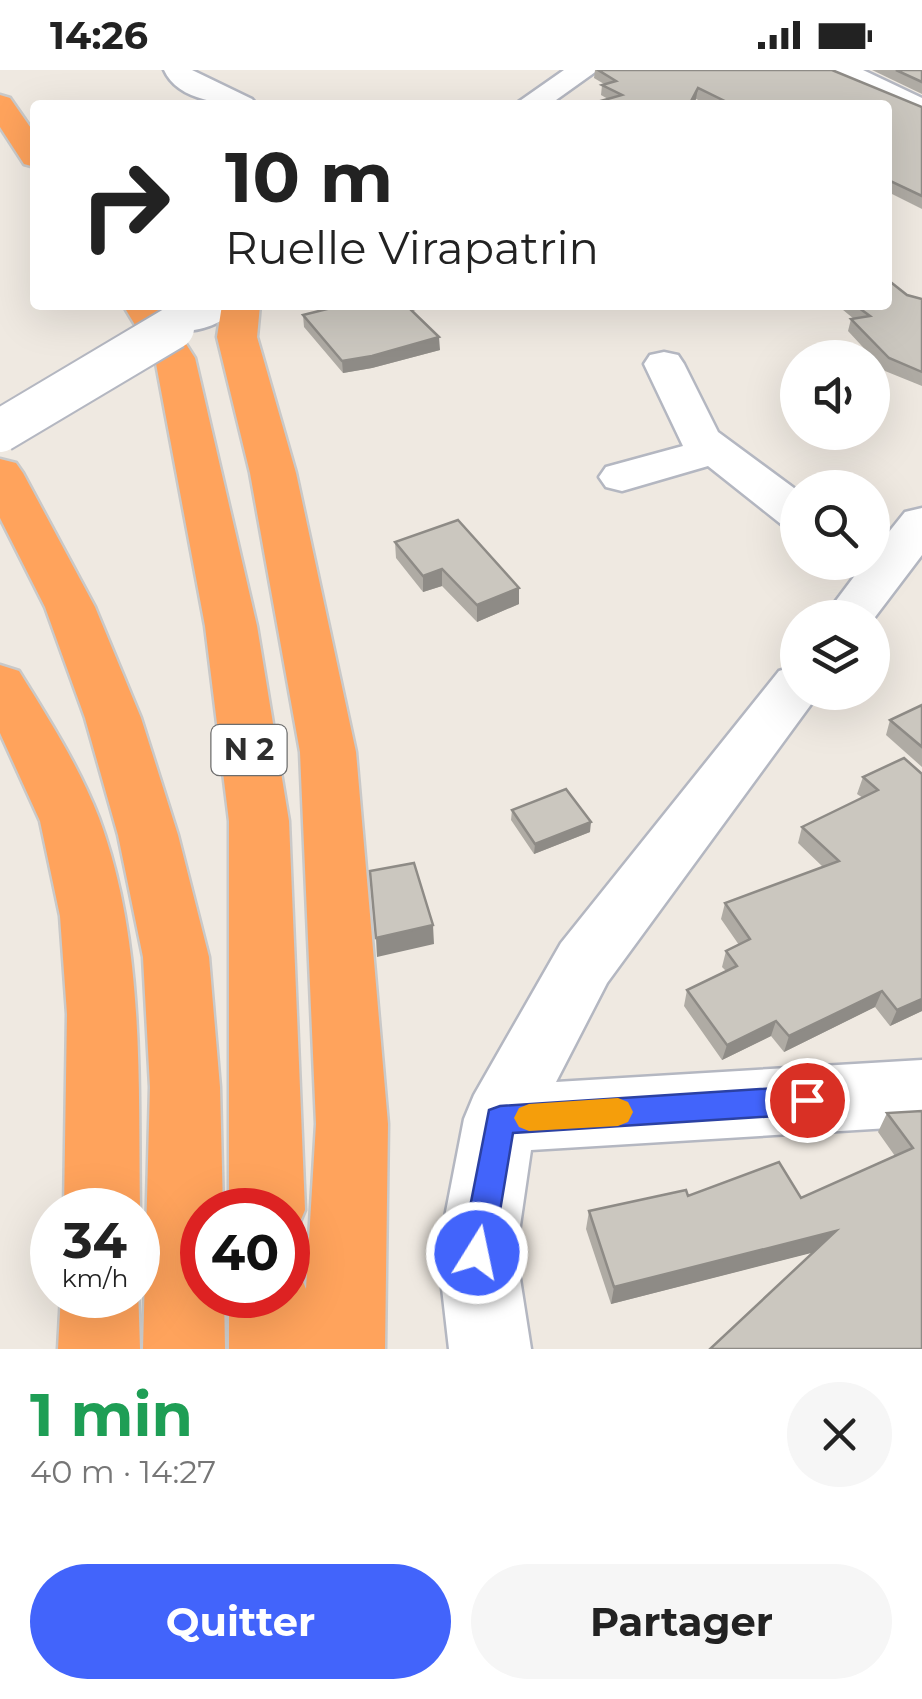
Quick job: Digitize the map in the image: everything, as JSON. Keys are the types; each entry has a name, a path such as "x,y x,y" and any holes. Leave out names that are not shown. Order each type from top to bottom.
{"highway":[{"path":"0,104 30,149"},
{"path":"199,314 273,474 328,752 352,1124 344,1349"},
{"name":"N 2","path":"199,314 175,358 231,626 259,821 267,1188"},
{"path":"0,473 70,607 113,718 148,835 176,957 185,1087 184,1349"},
{"path":"0,684 42,756 70,821 89,898 102,1027 102,1188"},
{"path":"99,1349 100,1318"},
{"path":"269,1318 270,1349"}],"street":[{"path":"178,70 182,77 231,100"},
{"path":"840,70 922,109"},
{"path":"536,100 578,71"},
{"path":"0,431 199,314"},
{"path":"664,364 700,439 780,501"},
{"path":"622,477 712,451"},
{"path":"890,551 922,522"},
{"path":"490,1349 477,1253 500,1120 584,964 780,708"},
{"path":"500,1120 922,1093"}],"building":[{"path":"598,70 832,70 922,107 922,196 892,182 892,100 723,100 698,88 692,100 604,100 622,95 602,85 616,81"},
{"path":"896,70 922,70 922,82"},
{"path":"892,283 907,295 922,299 922,372 890,358 890,340 871,340 851,319 870,316 862,310 892,310"},
{"path":"323,310 411,310 439,337 342,361 303,315"},
{"path":"458,520 519,588 477,605 442,569 423,576 395,542"},
{"path":"922,705 922,747 890,720"},
{"path":"904,758 922,774 922,999 897,1010 882,991 789,1036 776,1021 727,1045 687,990 737,966 726,951 750,939 725,903 839,861 802,827 878,790 863,777"},
{"path":"566,789 591,822 535,844 512,810"},
{"path":"414,863 433,925 376,938 370,871"},
{"path":"922,1111 922,1349 710,1349 836,1231 614,1287 589,1211 686,1190 688,1196 779,1162 801,1198 913,1148 887,1113"}],"slow traffic":[{"path":"529,1118 618,1112"}],"route":[{"path":"477,1253 500,1120 807,1100"}]}
